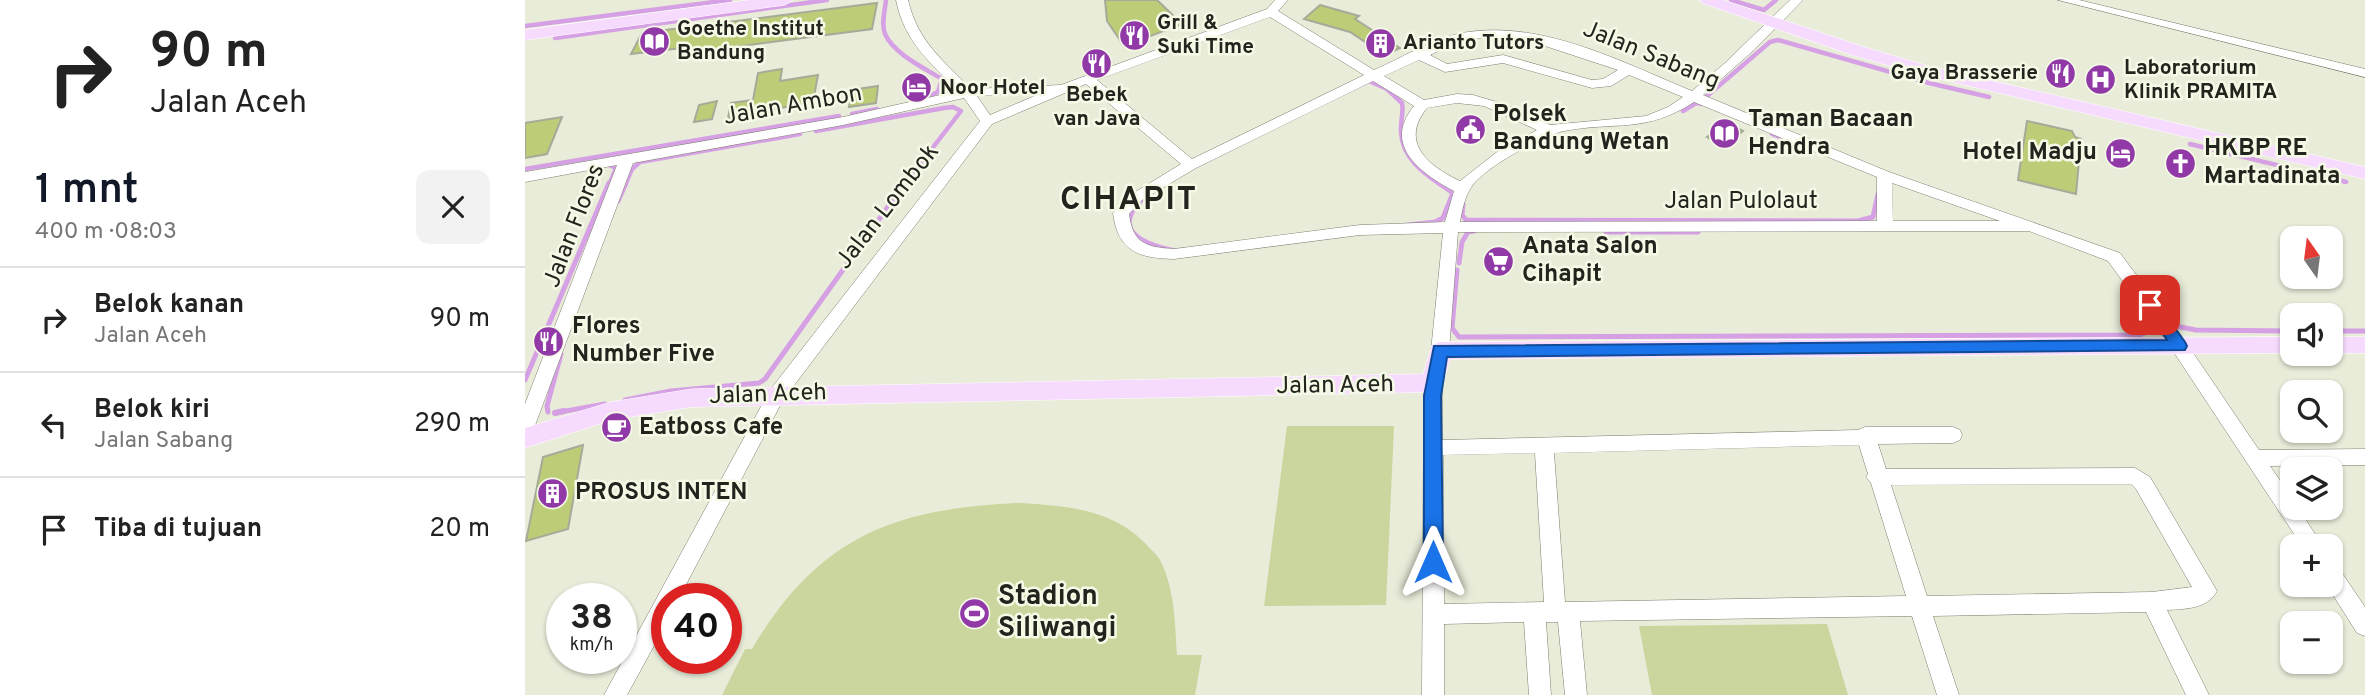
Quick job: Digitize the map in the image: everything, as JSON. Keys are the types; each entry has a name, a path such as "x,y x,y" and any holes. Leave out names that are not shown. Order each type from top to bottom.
{"main road":[{"path":"525,35 785,0"},
{"path":"1708,0 1924,70 2123,114 2365,173"},
{"path":"1433,383 1440,351 2280,345"},
{"path":"2343,345 2365,345"},
{"name":"Jalan Aceh","path":"525,438 611,411 658,401 776,395 1433,383"}],"street":[{"path":"902,0 907,22 919,44 968,93 987,121"},
{"name":"Jalan Lombok","path":"676,583 776,395 987,121 1069,86 1271,12 1282,0"},
{"path":"1440,351 1453,227 1461,188 1478,171 1548,130 1658,117 1676,109 1775,23 1797,0"},
{"path":"2064,0 2365,73"},
{"path":"1271,12 1422,105"},
{"name":"Jalan Sabang","path":"1191,165 1418,54 1457,38 1489,33 1511,34 1555,43 1628,70 1884,176 2105,251 2114,257 2179,346 2305,534"},
{"path":"1418,54 1445,68 1480,60 1503,59 1592,84 1607,83 1628,70"},
{"path":"1088,79 1191,165"},
{"name":"Jalan Ambon","path":"525,177 904,109 968,93 1069,86"},
{"path":"1461,188 1427,169 1412,153 1409,128 1413,113 1422,105 1436,100 1471,97 1497,105 1548,130"},
{"name":"Jalan Flores","path":"525,428 627,159"},
{"name":"Jalan Pulolaut","path":"1191,165 1137,197 1121,213 1127,239 1145,252 1174,254 1360,230 1453,227 1885,224 2029,226"},
{"path":"1884,176 1885,224"},
{"path":"1433,383 1433,695"},
{"path":"1433,448 1865,435 1954,435"},
{"path":"1865,435 1876,477 1948,695"},
{"path":"1541,695 1552,613 1545,444"},
{"path":"2255,458 2365,457"},
{"path":"1433,614 2152,602 2193,598 2206,591 2143,483 2135,476 1876,477"},
{"path":"2343,592 2365,626"},
{"path":"2152,602 2198,695"},
{"path":"1552,613 1576,695"},
{"name":"Jalan Lombok","path":"615,695 651,629"}],"green space":[{"path":"1287,426 1394,426 1386,605 1264,606"},
{"name":"Stadion Siliwangi","path":"1021,503 1072,508 1104,516 1133,532 1160,560 1165,571 1175,619 1177,655 1202,655 1195,695 722,695 732,674 742,674 742,655 745,649 752,649 778,610 805,579 833,554 864,536 898,522 935,512"},
{"path":"1827,624 1848,695 1652,695 1639,626"}],"building":[{"path":"1105,0 1157,0 1182,24 1124,46 1107,21"},
{"path":"877,3 872,29 679,54 682,48 631,54 642,33"},
{"path":"1320,5 1359,16 1355,19 1400,48 1385,55 1350,32 1304,19"},
{"path":"782,69 780,81 818,75 813,102 728,118 731,103 753,100 758,73"},
{"path":"878,86 876,103 849,107 852,90"},
{"path":"717,101 712,119 694,122 699,105"},
{"path":"562,117 547,154 525,158 525,123"},
{"path":"2027,121 2072,131 2075,137 2081,139 2076,194 2018,180"},
{"name":"Taman Bacaan Hendra","path":"1725,122 1743,131 1725,146 1707,137"},
{"name":"PROSUS INTEN","path":"583,445 568,529 526,541 543,457"}],"waterway":[{"path":"525,26 730,0"},
{"path":"555,38 827,0"},
{"path":"886,0 883,26 889,41 910,60 942,79 938,92 918,101"},
{"path":"1731,0 1764,10 1776,0"},
{"path":"1708,101 1707,96 1770,42 1778,40 1929,83 1989,97"},
{"path":"1162,185 1195,164 1369,81 1387,89 1402,103 1401,132 1405,149 1420,169 1441,185"},
{"path":"1683,111 1696,103 1702,104"},
{"path":"816,131 944,108 953,107 961,111 904,185"},
{"path":"852,114 877,109"},
{"path":"525,169 839,116"},
{"path":"625,185 632,169 640,162 800,134"},
{"path":"1772,134 1812,150"},
{"path":"2190,144 2289,168"},
{"path":"609,165 616,168 609,185"},
{"path":"2305,172 2346,182"},
{"path":"525,380 609,183"},
{"path":"618,201 626,183"},
{"path":"625,400 671,391 759,383 765,379 905,183"},
{"path":"1164,183 1137,205 1129,224 1142,240 1175,251 1435,222 1443,218 1453,193 1439,183"},
{"path":"1463,204 1462,215 1466,220 1858,221 1873,217 1878,194"},
{"path":"1459,263 1462,242 1468,232 1474,231"},
{"path":"1606,232 1698,232"},
{"path":"1457,270 1452,328 1459,337 2140,335 2153,329 2142,307"},
{"path":"2167,317 2175,326 2196,330 2280,331"},
{"path":"2343,331 2365,331"},
{"path":"548,412 547,406 561,354"},
{"path":"564,411 555,413 605,404"}],"place":[{"name":"Grill & Suki Time","path":"1134,35"},
{"name":"Goethe Institut Bandung","path":"654,41"},
{"name":"Arianto Tutors","path":"1380,43"},
{"name":"Bebek van Java","path":"1097,63"},
{"name":"Gaya Brasserie","path":"2061,73"},
{"name":"Laboratorium Klinik PRAMITA","path":"2101,80"},
{"name":"Noor Hotel","path":"917,88"},
{"name":"Polsek Bandung Wetan","path":"1470,129"},
{"name":"Taman Bacaan Hendra","path":"1725,134"},
{"name":"Hotel Madju","path":"2120,153"},
{"name":"HKBP RE Martadinata","path":"2181,163"},
{"name":"Anata Salon Cihapit","path":"1499,261"},
{"name":"Flores Number Five","path":"549,341"},
{"name":"Eatboss Cafe","path":"616,428"},
{"name":"PROSUS INTEN","path":"552,493"},
{"name":"Stadion Siliwangi","path":"975,613"}],"district":[{"name":"CIHAPIT","path":"1129,201"}],"route":[{"path":"1433,562 1432,396 1440,351 2179,346 2150,305"}]}
